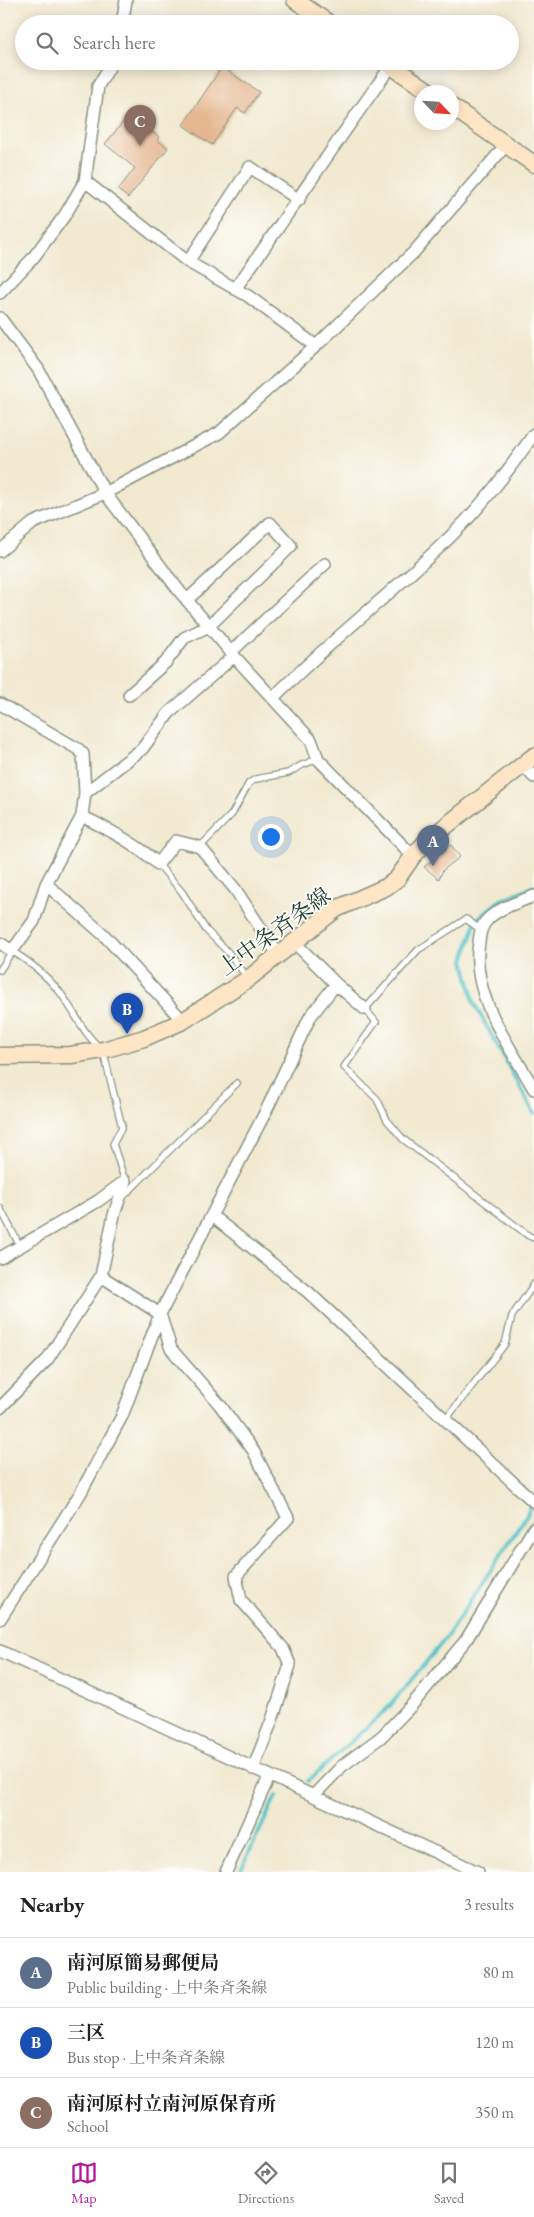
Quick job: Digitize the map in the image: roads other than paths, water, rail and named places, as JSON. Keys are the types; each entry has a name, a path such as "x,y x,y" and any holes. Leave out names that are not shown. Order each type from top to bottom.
{"main road":[{"path":"296,0 317,15"},
{"path":"397,70 420,85"},
{"path":"459,112 534,164"},
{"name":"上中条斉条線","path":"1,1054 63,1056 102,1050 144,1038 183,1021 248,979 336,909 386,887 397,879 413,856 427,841 530,766"}],"street":[{"path":"124,15 126,0"},
{"path":"0,293 33,258 65,216 85,181 98,86 108,70"},
{"path":"235,289 299,200 384,70"},
{"path":"0,551 33,523 105,493 219,433 316,346 414,252 506,145"},
{"path":"188,262 250,167 299,200"},
{"path":"85,181 188,262 235,289 316,346"},
{"path":"0,318 38,369 105,493 187,600 311,740 318,759 413,856"},
{"path":"273,698 312,659 393,590 451,536 502,479 534,434"},
{"path":"129,695 166,662 184,638 209,626 291,546 270,523 187,600"},
{"path":"85,793 142,749 168,713 233,654 325,564"},
{"path":"0,704 78,749 83,754 85,793 82,816 46,884 34,921 12,950 0,943"},
{"path":"82,816 131,843 158,864 176,841 200,847 236,889 279,956"},
{"path":"46,884 104,935 183,1021"},
{"path":"534,896 510,905 487,920 481,930 476,958 490,1011 534,1089"},
{"path":"295,943 336,984 365,1009"},
{"path":"0,1619 80,1494 122,1416 160,1314 266,1111 310,1017 336,984"},
{"path":"0,1408 47,1360 101,1276 118,1202 126,1181"},
{"path":"0,1258 98,1201 126,1181"},
{"path":"212,1216 308,1292 534,1502"},
{"path":"101,1276 160,1314 171,1349 220,1405 253,1450 288,1518 236,1576 240,1600 283,1648 290,1665 253,1769"},
{"path":"314,1795 342,1766 381,1737 411,1706 466,1640 534,1528"},
{"path":"0,1651 478,1872"},
{"path":"226,1872 269,1777"}],"lane":[{"path":"200,847 232,814 249,783 256,779 288,773 318,759"},
{"path":"158,864 182,892 206,930 227,950 248,979"},
{"path":"481,930 466,919 418,950 365,1009 376,1022 344,1067 377,1099 387,1120 403,1139 534,1238"},
{"path":"0,970 12,950 36,966 59,991 94,1043 102,1050 122,1127 113,1144 126,1181"},
{"path":"118,1202 238,1083"},
{"path":"0,1208 20,1246"},
{"path":"446,1419 504,1344 512,1316 534,1284"}],"waterway":[{"path":"534,886 499,901 476,920 464,960 474,1003 534,1113"},
{"path":"308,1781 388,1708 446,1638 527,1515 532,1502"},
{"path":"240,1872 276,1796"}],"place":[{"name":"南河原村立南河原保育所","path":"140,146"},
{"name":"南河原簡易郵便局","path":"433,866"},
{"name":"三区","path":"127,1034"}]}
